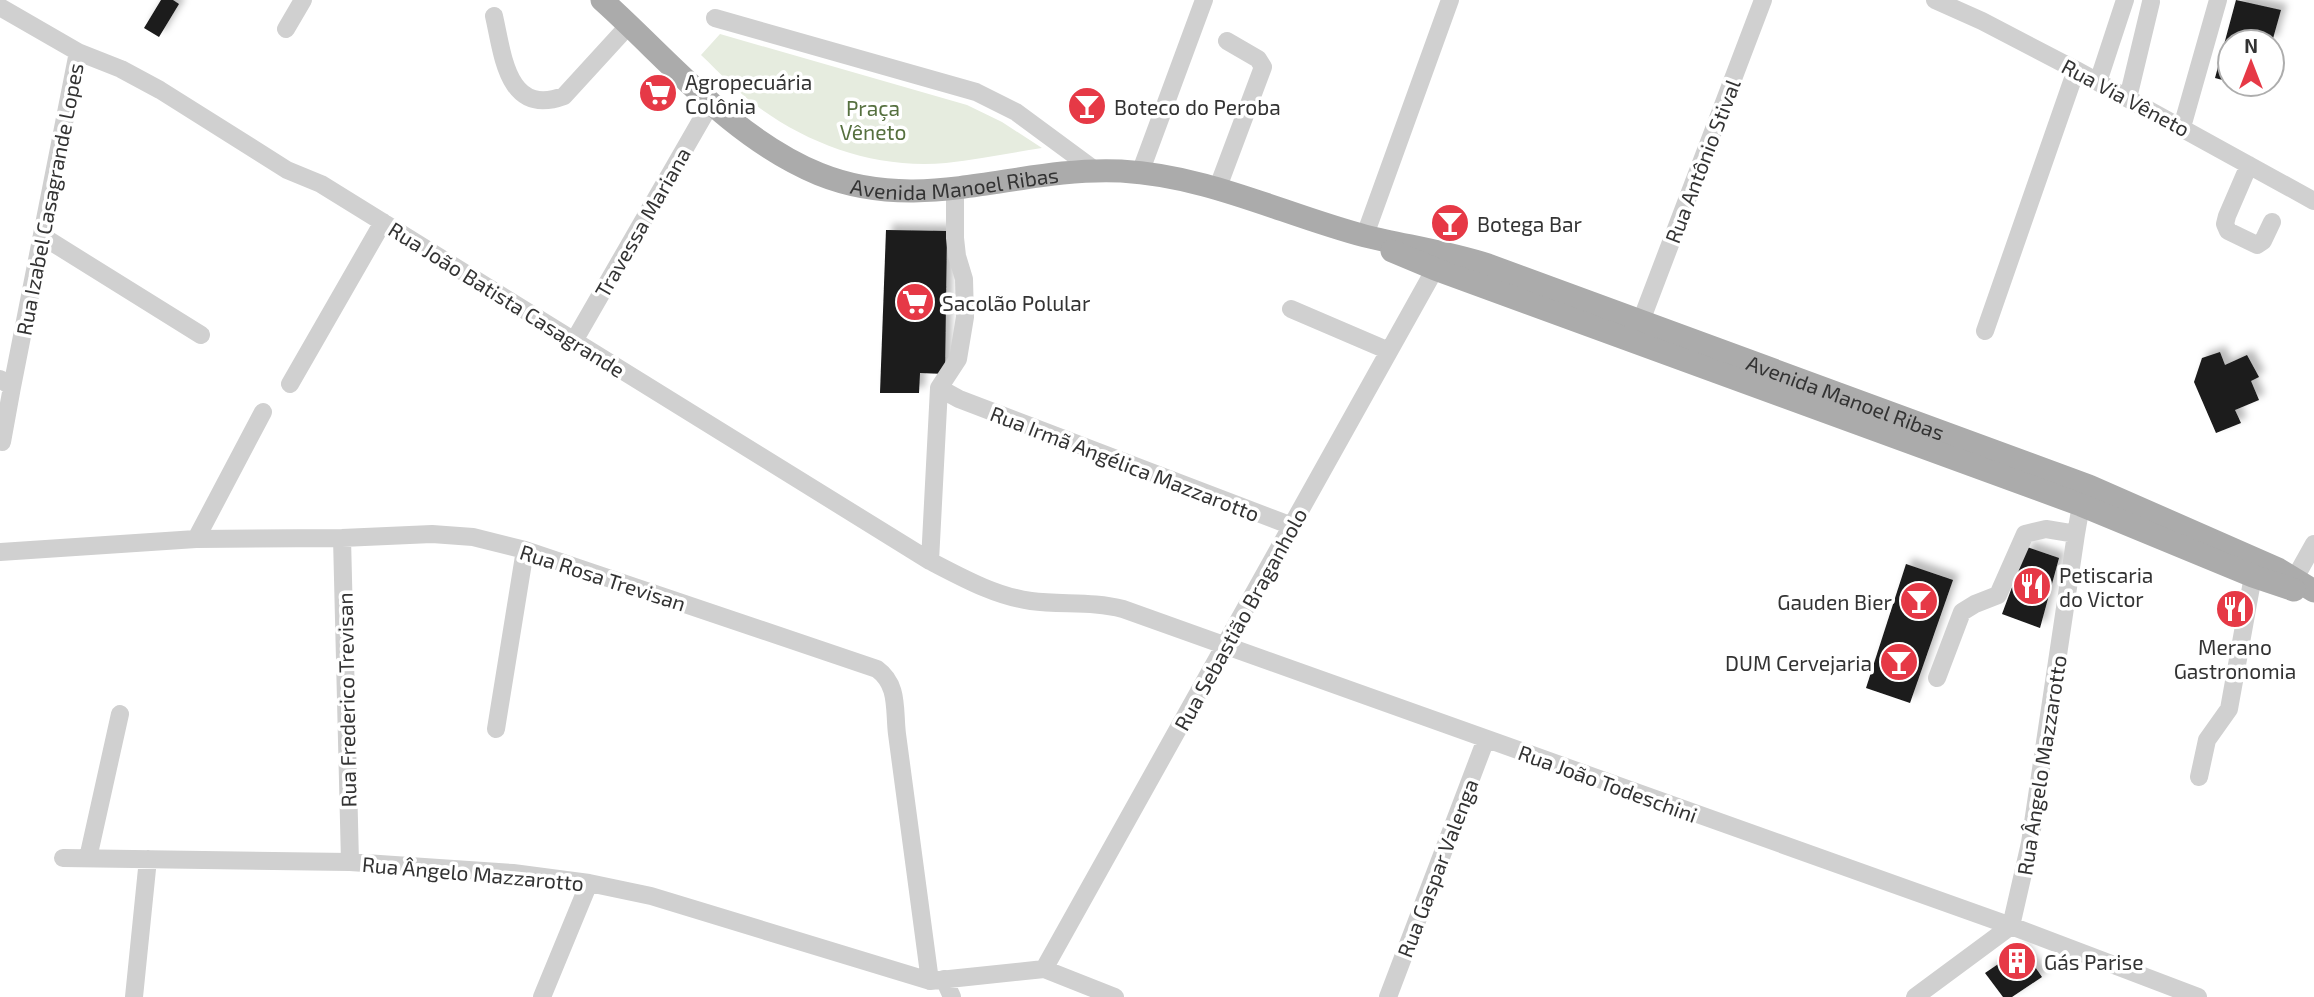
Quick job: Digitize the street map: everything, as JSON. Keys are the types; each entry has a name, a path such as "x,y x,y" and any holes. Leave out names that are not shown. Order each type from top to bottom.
{"main road":[{"name":"Avenida Manoel Ribas","path":"601,0 710,103 773,151 796,164 840,182 881,191 932,192 1051,174 1096,171 1140,173 1217,187 1365,236 1469,259 1641,321 2085,496 2253,576 2308,588"},
{"name":"Avenida Manoel Ribas","path":"1365,236 1435,269 2085,496 2204,534 2308,588"}],"street":[{"path":"286,29 303,0"},
{"path":"1140,173 1204,0"},
{"path":"1365,236 1450,0"},
{"name":"Rua Antônio Stival","path":"1641,321 1763,0"},
{"name":"Rua Via Vêneto","path":"1935,0 1982,21 2129,98 2314,201"},
{"path":"2098,82 2125,0"},
{"path":"2182,127 2218,0"},
{"path":"2129,98 2151,2"},
{"name":"Rua João Batista Casagrande","path":"0,7 78,52 121,69 160,90 287,170 321,184 930,561 1011,597"},
{"path":"494,16 512,84 520,94 551,101 564,96 629,25"},
{"path":"715,18 976,93 1016,112 1096,171"},
{"path":"1217,187 1263,66 1227,41"},
{"name":"Rua Izabel Casagrande Lopes","path":"2,442 6,383 42,236 78,52"},
{"path":"1985,331 2076,70"},
{"name":"Travessa Mariana","path":"574,341 710,103"},
{"path":"2249,164 2227,216 2225,224 2228,232 2257,245 2263,242 2272,222"},
{"path":"930,561 939,388 958,359 965,317 964,279 957,256 955,189"},
{"path":"290,384 383,222"},
{"path":"42,236 201,335"},
{"name":"Rua Sebastião Braganholo","path":"1044,969 1435,269"},
{"path":"1291,309 1389,351"},
{"name":"Rua Irmã Angélica Mazzarotto","path":"939,388 959,399 1292,526"},
{"path":"196,538 263,412"},
{"name":"Rua Ângelo Mazzarotto","path":"2011,926 2032,831 2076,534 2085,496"},
{"path":"1937,678 1962,612 1998,595 2025,534 2046,528 2076,534"},
{"name":"Rua Rosa Trevisan","path":"0,552 196,538 473,537 525,550 863,663 886,676 894,694 897,734 937,980 951,997"},
{"name":"Rua Frederico Trevisan","path":"342,538 350,862"},
{"path":"2308,588 2314,544"},
{"path":"496,729 525,550"},
{"path":"2199,777 2207,740 2229,709 2253,576"},
{"name":"Rua João Todeschini","path":"1011,597 1050,603 1110,605 2011,926 2198,997"},
{"path":"88,858 120,714"},
{"name":"Rua Gaspar Valenga","path":"1388,997 1486,739"},
{"name":"Rua Ângelo Mazzarotto","path":"63,858 350,862 490,870 589,883 651,896 937,980 1044,969 1115,997"},
{"path":"134,997 148,859"},
{"path":"542,997 589,883"},
{"path":"1915,997 2011,926"}],"green space":[{"name":"Praça Vêneto","path":"720,34 967,105 1002,122 1042,148 946,163 921,164 872,159 849,153 781,122 737,90 701,55"}],"building":[{"path":"161,0 173,0 179,4 159,37 144,28"},
{"path":"2236,0 2281,10 2276,28 2228,28"},
{"name":"Sacolão Polular","path":"886,230 947,231 945,374 920,373 919,393 880,393"},
{"path":"2220,352 2225,365 2247,355 2259,377 2251,381 2259,400 2235,410 2241,423 2216,433 2194,382 2202,358"},
{"name":"Petiscaria do Victor","path":"2027,547 2059,558 2040,628 2002,614"},
{"path":"1906,564 1953,580 1910,703 1866,688"},
{"name":"Gás Parise","path":"2022,948 2042,977 2012,997 2003,997 1985,973"}],"place":[{"name":"Agropecuária Colônia","path":"658,93"},
{"name":"Boteco do Peroba","path":"1087,106"},
{"name":"Botega Bar","path":"1450,223"},
{"name":"Sacolão Polular","path":"915,302"},
{"name":"Petiscaria do Victor","path":"2032,586"},
{"name":"Gauden Bier","path":"1919,601"},
{"name":"Merano Gastronomia","path":"2235,609"},
{"name":"DUM Cervejaria","path":"1899,662"},
{"name":"Gás Parise","path":"2017,961"}]}
